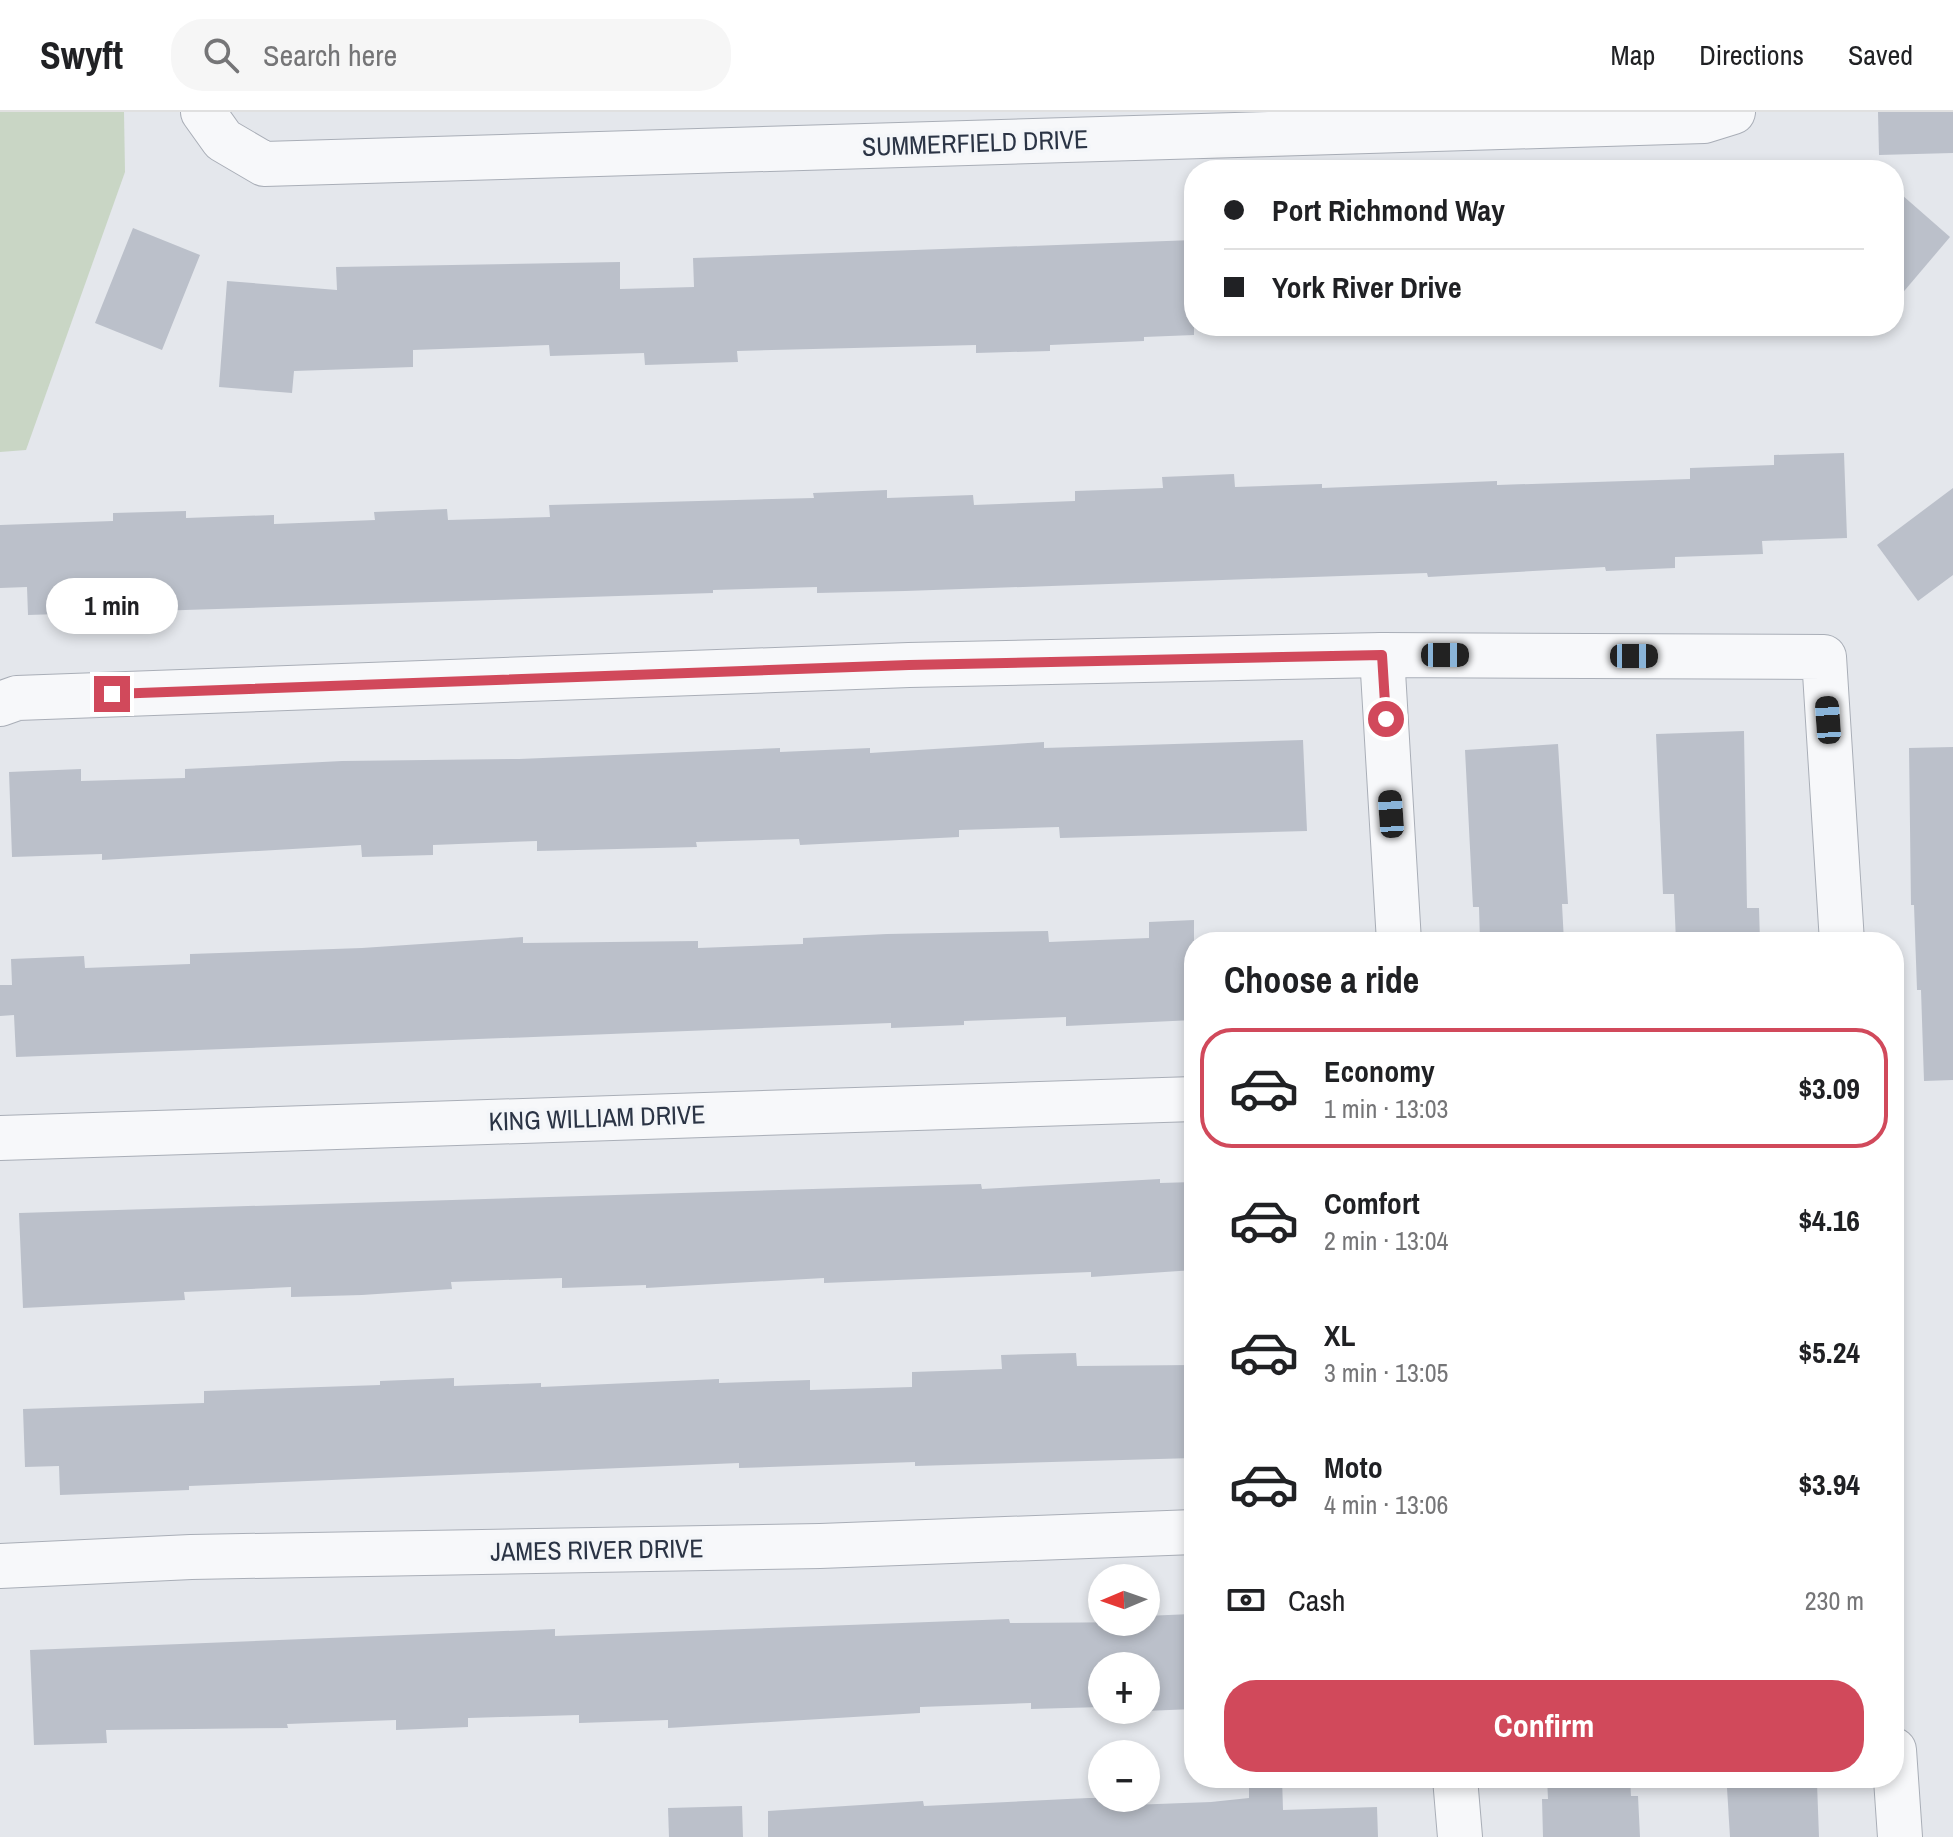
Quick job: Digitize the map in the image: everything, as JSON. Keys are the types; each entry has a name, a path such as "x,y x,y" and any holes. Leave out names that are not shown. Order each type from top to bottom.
{"street":[{"name":"SUMMERFIELD DRIVE","path":"213,126 264,164 1704,121 1733,112"},
{"path":"1382,655 1398,932"},
{"path":"0,704 17,698 813,668 1382,655 1824,657 1841,932"},
{"name":"KING WILLIAM DRIVE","path":"0,1138 1184,1099"},
{"name":"JAMES RIVER DRIVE","path":"0,1566 191,1557 820,1546 1184,1532"},
{"path":"1456,1788 1460,1837"},
{"path":"1897,1788 1900,1837"}],"green space":[{"path":"0,112 124,112 125,172 26,450 0,452"}],"building":[{"path":"1878,112 1953,112 1953,153 1879,155"},
{"path":"1904,197 1950,237 1904,291"},
{"path":"133,228 200,255 162,350 95,323"},
{"path":"1184,240 1184,335 1144,337 1144,341 1050,345 1050,351 976,353 976,345 737,351 738,362 645,365 644,353 550,356 549,345 413,350 413,367 294,371 292,393 219,387 227,281 337,290 336,267 620,262 620,289 694,287 693,258"},
{"path":"1844,453 1847,538 1762,541 1763,554 1675,557 1675,568 1606,571 1605,567 1428,577 1427,573 817,593 817,587 28,615 27,587 0,588 0,525 113,521 113,513 186,511 186,518 274,515 274,524 375,520 374,512 447,509 448,520 550,517 549,505 814,498 813,493 887,490 887,498 973,495 974,505 1075,501 1075,491 1163,488 1162,477 1234,474 1235,487 1322,484 1322,488 1497,481 1497,485 1690,479 1690,468 1774,465 1774,455"},
{"path":"1953,488 1953,575 1918,601 1877,545"},
{"path":"1744,731 1747,908 1759,908 1760,932 1676,932 1674,894 1663,894 1656,734"},
{"path":"1303,740 1307,831 1060,838 1059,827 959,830 959,837 800,845 799,839 696,842 697,847 537,851 537,841 433,845 433,855 362,857 361,845 102,860 102,854 12,857 9,772 81,769 81,781 185,778 185,769 342,761 519,759 780,748 780,752 870,748 870,753 1044,742 1044,748"},
{"path":"1558,744 1568,904 1562,904 1563,932 1480,932 1479,907 1473,907 1465,750"},
{"path":"1953,747 1953,1080 1924,1081 1921,990 1917,990 1914,905 1911,905 1909,748"},
{"path":"1194,920 1194,932 1184,932 1184,1020 1066,1026 1066,1017 964,1021 964,1025 891,1028 891,1023 16,1057 14,1015 0,1016 0,985 12,985 11,959 84,956 85,968 190,964 190,954 362,948 523,937 523,943 698,941 698,948 803,944 803,938 1048,931 1049,942 1149,938 1149,922"},
{"path":"1160,1179 1160,1183 1184,1182 1184,1271 1091,1277 1091,1272 824,1283 824,1278 646,1288 646,1285 562,1288 562,1278 451,1282 452,1289 362,1295 291,1297 291,1287 184,1292 185,1300 23,1308 19,1213 981,1184 982,1189"},
{"path":"1076,1353 1077,1366 1184,1365 1184,1458 739,1468 739,1463 189,1486 189,1490 60,1495 59,1466 25,1467 23,1409 204,1403 204,1391 380,1385 380,1381 454,1378 454,1386 541,1383 541,1387 719,1379 719,1383 810,1380 810,1390 912,1387 912,1372 1002,1369 1001,1355"},
{"path":"1184,1614 1184,1709 1160,1710 1160,1652 1088,1652 1088,1707 1031,1709 1031,1703 920,1707 920,1713 668,1728 668,1720 579,1723 579,1715 468,1718 468,1727 396,1730 396,1720 287,1724 288,1728 106,1730 107,1743 34,1745 30,1650 555,1629 555,1636 1009,1619 1010,1623 1088,1622 1088,1636 1160,1636 1160,1615"},
{"path":"1249,1788 1282,1788 1283,1810 1377,1807 1378,1837 768,1837 768,1811 923,1801 924,1806 1088,1798 1088,1812 1160,1812 1160,1804 1249,1798"},
{"path":"1547,1788 1631,1788 1631,1796 1638,1796 1640,1837 1543,1837 1542,1799 1548,1799"},
{"path":"1727,1788 1817,1788 1819,1837 1730,1837"},
{"path":"742,1806 743,1837 669,1837 668,1808"}],"route":[{"path":"112,694 909,665 1382,655 1386,719"}]}
